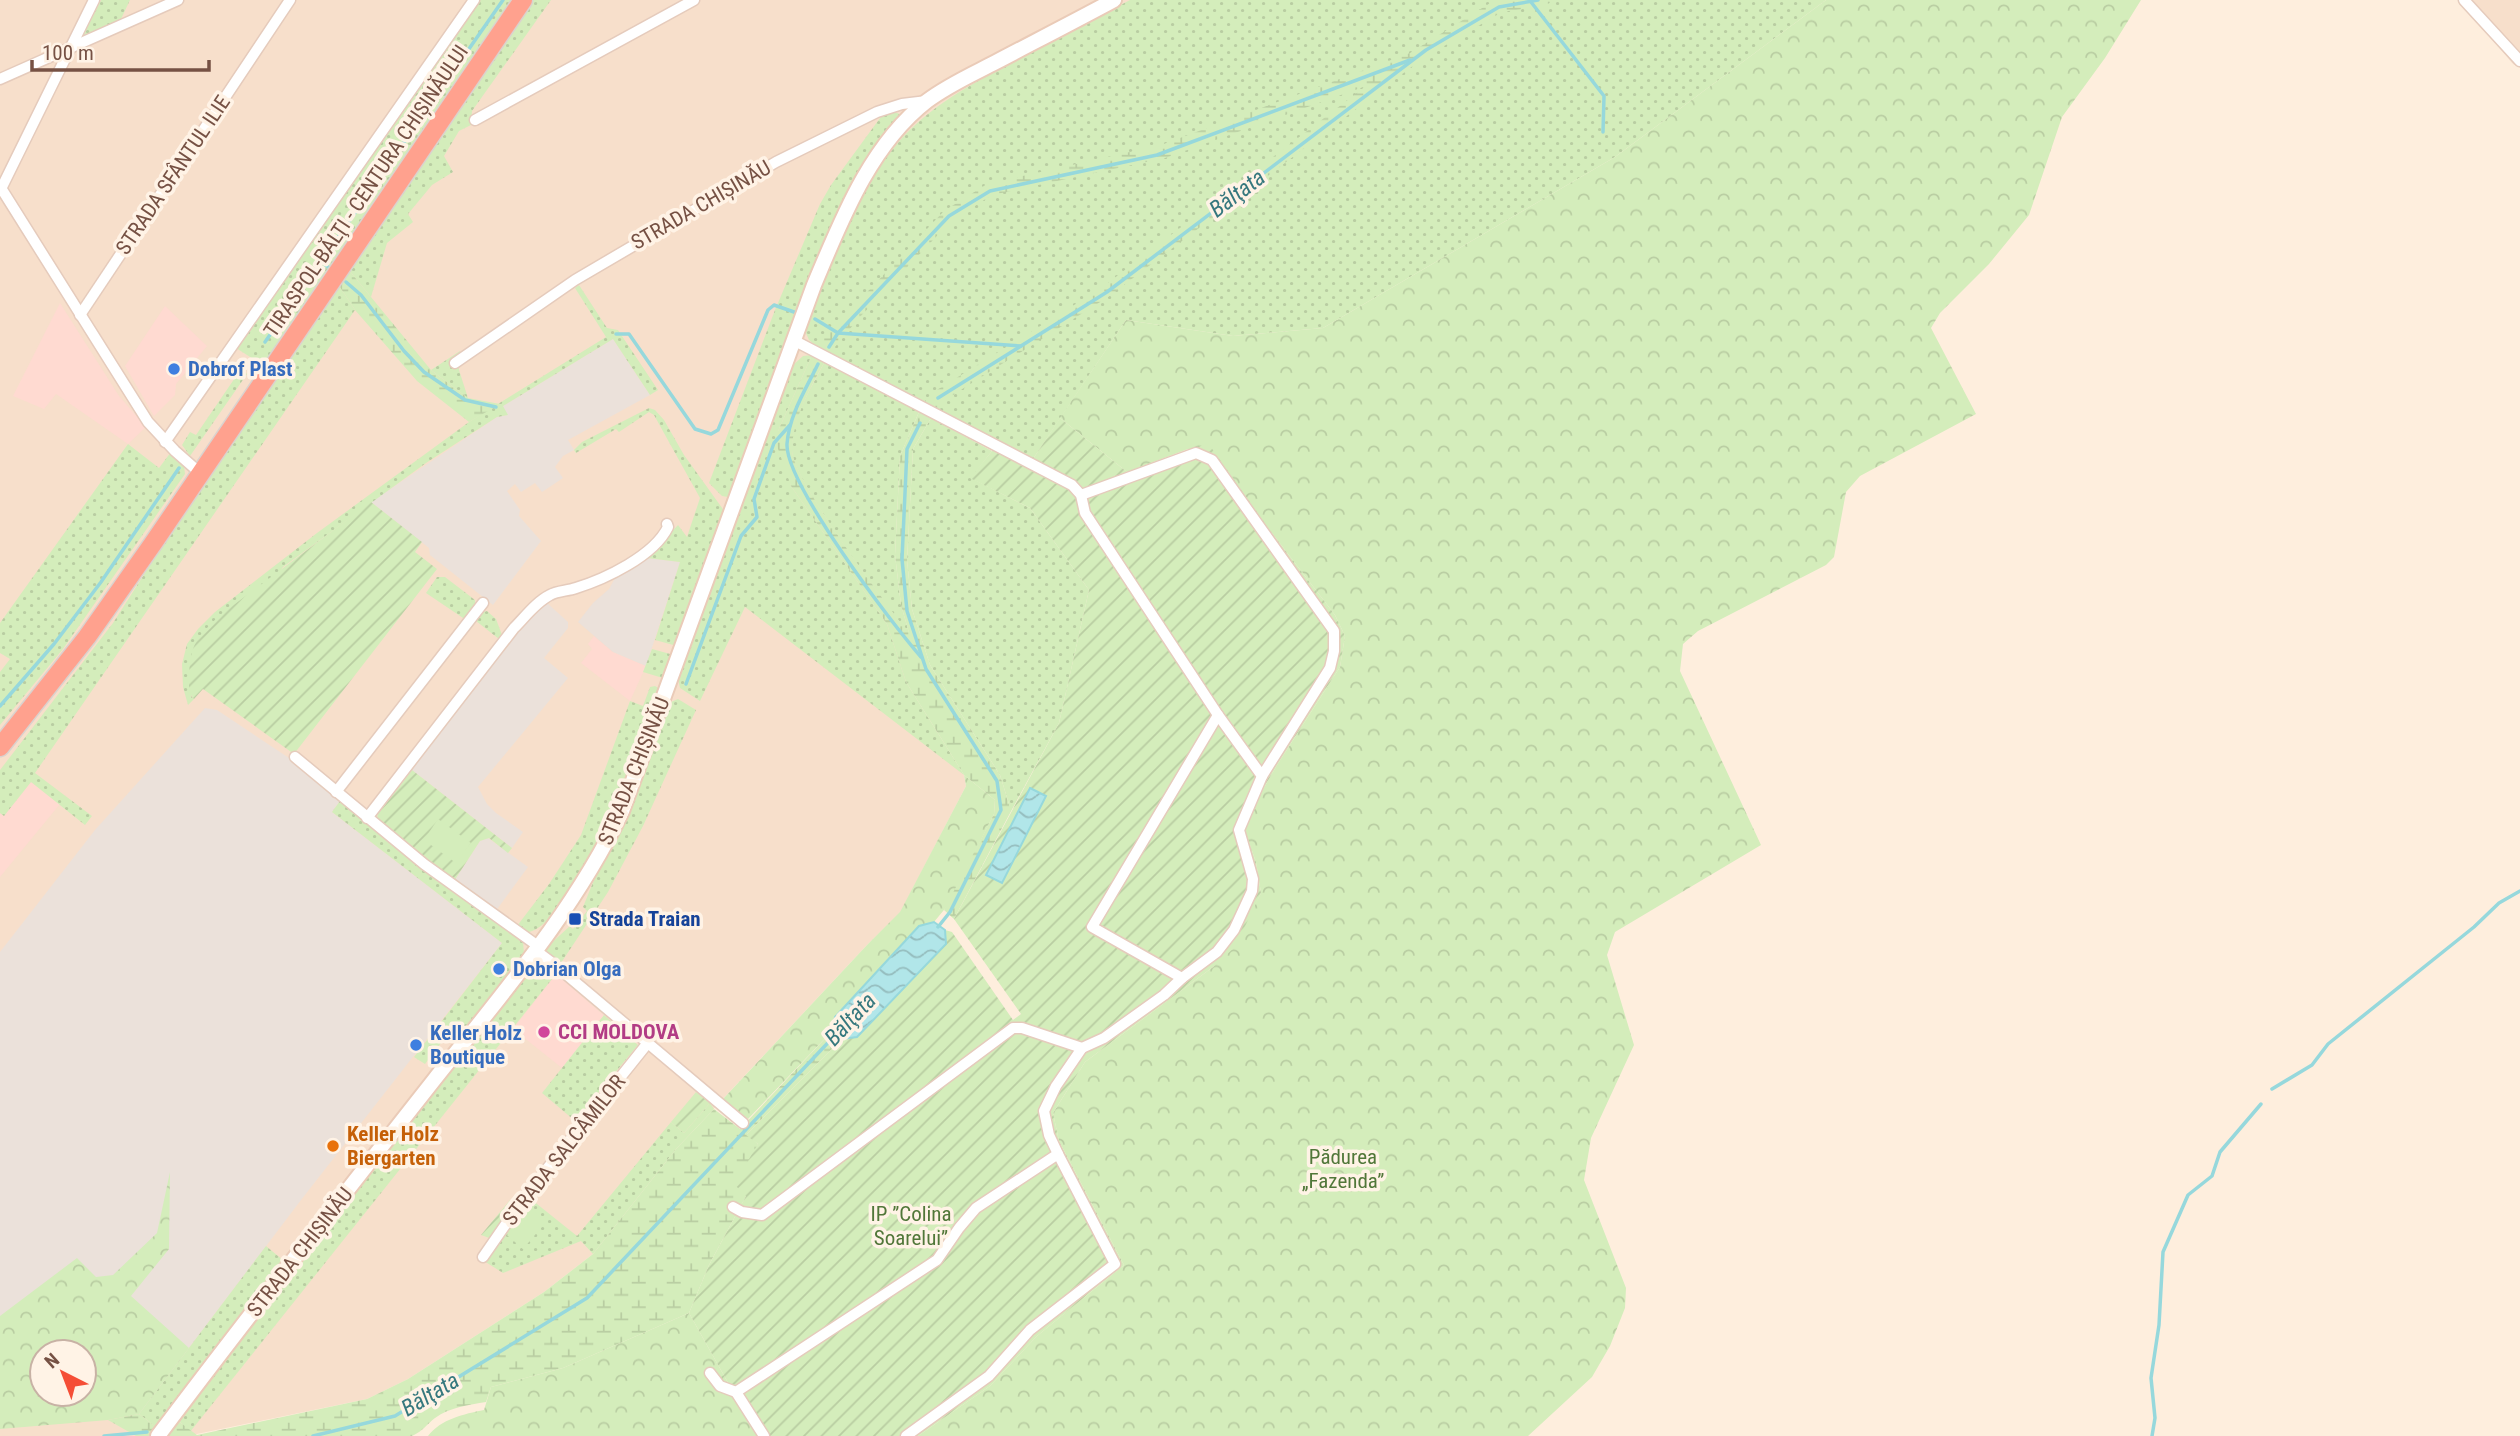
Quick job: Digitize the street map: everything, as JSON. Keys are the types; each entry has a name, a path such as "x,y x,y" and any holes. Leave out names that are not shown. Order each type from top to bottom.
{"highway":[{"name":"TIRASPOL-BĂLŢI - CENTURA CHIȘINĂULUI","path":"0,747 87,637 523,0"}],"street":[{"path":"94,0 1,189 131,398 165,442 201,473"},
{"path":"0,79 178,0"},
{"name":"STRADA SFÂNTUL ILIE","path":"80,315 290,0"},
{"path":"165,442 474,0"},
{"path":"475,120 694,0"},
{"name":"STRADA CHIȘINĂU","path":"158,1435 536,948 580,890 604,850 622,811 835,234 863,179 898,130 927,101 964,78 1114,0"},
{"path":"2464,0 2520,61"},
{"name":"STRADA CHIȘINĂU","path":"455,363 575,280 776,162 877,112 902,104 927,101"},
{"path":"795,341 1072,485 1081,495 1085,513 1218,715 1262,776"},
{"path":"906,1436 989,1376 1030,1330 1115,1264 1049,1135 1044,1111 1056,1086 1082,1048 1104,1038 1164,995 1217,952 1234,930 1252,891 1253,879 1239,830 1262,776 1331,668 1334,631 1212,460 1196,453 1081,495"},
{"path":"367,818 514,628 541,600 602,579 655,546 664,537 667,524"},
{"path":"336,792 483,603"},
{"path":"1182,978 1091,927 1218,715"},
{"path":"295,757 424,864 536,948 743,1123"},
{"path":"733,1207 742,1212 762,1215 1013,1028 1022,1028 1082,1048"},
{"name":"STRADA SALCÂMILOR","path":"483,1257 526,1195 647,1044"},
{"path":"736,1392 937,1260 958,1228 976,1209 1058,1154"},
{"path":"710,1373 720,1386 736,1392 764,1436"}],"shaded area":[{"path":"0,0 1457,0 914,384 878,450 906,682 964,775 966,786 900,913 676,1149 593,1254 544,1292 408,1379 367,1399 187,1436 0,1436"},
{"path":"2459,0 2520,0 2520,68 2513,64"},
{"path":"60,303 119,396 146,427 128,444 56,394 44,409 13,396"},
{"path":"165,306 207,346 176,384 175,395 154,416 125,366"},
{"path":"613,339 650,395 568,440 574,450 563,456 555,467 563,478 542,492 535,483 521,492 515,484 507,491 520,510 519,516 541,541 493,605 430,555 429,548 371,502 497,417 507,415 503,406"},
{"path":"647,558 680,562 646,666 613,652 578,622 609,589 615,578"},
{"path":"546,602 568,622 568,628 544,658 568,678 478,787 487,804 496,813 523,832 512,848 412,770 522,626"},
{"path":"594,636 613,652 646,666 630,701 581,663 592,649 588,644"},
{"name":"Keller Holz Biergarten","path":"205,708 217,710 292,760 340,801 332,812 502,943 301,1200 139,1414 0,1409 0,952 95,830"},
{"path":"31,782 60,804 0,877 0,813 4,816"},
{"path":"488,838 528,867 495,912 456,884 456,878 480,841"},
{"path":"556,974 638,1045 575,1121 542,1093 562,1068 513,1029"}],"green space":[{"path":"101,0 130,0 121,19 81,40"},
{"path":"479,0 516,0 264,366 236,348"},
{"path":"533,0 551,0 472,111 471,125 459,131 444,156 453,172 432,185 408,214 413,222 387,243 371,297 348,269"},
{"path":"1130,0 1826,0 1615,157 1323,328 1233,336 1126,320 1033,459 816,346 805,331 855,210 881,165 909,130 971,85"},
{"path":"1495,0 1555,0 1544,6 1502,12 1422,59 1108,297 945,400 937,409 924,402 932,393 1100,289 1366,86 1165,158 992,195 951,221 859,318 830,353 816,346 944,211 987,184 1161,145 1410,53"},
{"name":"Pădurea „Fazenda”","path":"1826,0 2141,0 2105,58 2062,117 2029,215 1989,264 1940,313 1931,328 1976,414 1860,476 1846,492 1834,557 1826,565 1698,631 1683,644 1680,671 1761,845 1615,932 1607,955 1634,1045 1591,1138 1584,1180 1626,1288 1625,1308 1610,1346 1592,1377 1528,1436 918,1436 990,1386 1037,1336 1124,1265 1059,1141 1053,1113 1085,1062 1213,967 1248,918 1261,893 1256,862 1245,831 1261,793 1277,765 1340,667 1345,636 1335,615 1272,533 1188,449 1127,472 1060,418 1126,320 1233,336 1323,328 1615,157"},
{"path":"892,111 902,115 878,144 843,201 805,291 732,494 728,497 722,496 709,483 775,310 820,204 883,114"},
{"path":"348,269 431,370 468,398 500,404 469,422 417,381 355,310 338,284"},
{"path":"338,284 355,310 35,773 92,816 85,825 31,782 4,816 0,813 0,770 113,623 200,487"},
{"path":"579,285 607,328 618,330 658,390 650,395 613,339 503,406 508,415 497,417 426,463 283,567 191,696 194,699 188,705 183,687 182,664 187,644 215,612 317,533 469,422 606,337 575,288"},
{"path":"460,351 459,370 468,398 431,370"},
{"path":"812,355 778,431 791,486 887,624 906,682 964,775 745,607 700,701 680,688 678,678 792,366 803,356"},
{"path":"812,355 825,361 795,426 792,450 796,465 842,542 909,633 901,605 895,555 900,456 919,412 931,418 913,449 907,560 912,609 930,665 1000,775 1009,804 1009,815 954,919 944,910 994,814 995,800 964,775 906,682 887,624 791,486 777,446 778,431"},
{"path":"825,361 919,412 900,456 895,555 901,605 910,636 843,544 796,466 792,451 798,415"},
{"path":"241,369 247,374 190,456 182,445 190,432 196,435"},
{"path":"649,408 655,410 664,420 684,455 725,512 677,646 655,640 680,562 647,558 678,525 687,537 700,498 654,415 649,412 619,432 616,429 576,453 574,450 582,442"},
{"path":"931,418 992,451 971,478 1030,508 1089,590 1059,723 1009,815 1009,804 1000,775 930,665 912,609 907,560 913,449"},
{"name":"IP ”Colina Soarelui”","path":"1060,418 1127,472 1208,443 1335,615 1345,636 1340,667 1277,765 1261,793 1245,831 1256,862 1261,893 1235,947 1213,967 1085,1062 1053,1113 1059,1141 1124,1265 1037,1336 990,1386 918,1436 761,1436 689,1313 709,1265 746,1196 734,1184 758,1144 746,1135 842,1039 857,1037 946,944 945,930 952,932 1013,1020 1021,1014 954,919 1059,723 1089,590 1030,508 970,478 998,440 1033,459"},
{"path":"128,444 159,468 171,452 184,465 185,474 63,649 0,725 0,672 10,659 0,653 0,623"},
{"path":"371,502 422,542 415,552 437,569 294,754 203,689 194,699 189,686 191,657 196,643 205,631 219,616"},
{"path":"437,577 445,577 475,600 475,608 466,620 426,593"},
{"path":"487,611 496,619 502,635 499,639 476,621"},
{"path":"652,649 674,655 666,679 643,672"},
{"path":"650,687 660,689 640,747 602,836 565,899 538,928 527,932 517,926 581,835 630,701 643,706"},
{"path":"678,699 696,710 643,826 608,892 561,963 546,952 548,946 570,926 573,929 587,911 583,907 594,880 624,824 671,702"},
{"path":"412,770 512,848 508,853 489,838 480,841 456,878 456,884 376,821 378,814"},
{"path":"964,775 995,800 994,814 948,905 934,922 919,926 835,1017 833,1030 748,1119 723,1099 900,912 966,786"},
{"path":"340,801 452,890 523,941 524,954 461,1033 450,1031 425,1064 414,1057 502,943 332,812"},
{"path":"438,819 471,843 456,863 424,840"},
{"path":"536,959 556,974 190,1432 179,1421"},
{"path":"604,1015 638,1045 575,1121 542,1093"},
{"path":"833,1030 842,1039 747,1134 758,1144 746,1196 709,1265 689,1313 563,1368 491,1387 486,1402 447,1411 412,1436 167,1436 178,1421 197,1435 367,1399 408,1379 544,1292 593,1254 676,1149 714,1109 740,1129"},
{"path":"696,1092 710,1103 684,1133 671,1122"},
{"path":"710,1103 714,1109 676,1149 593,1254 581,1241 503,1273 484,1261 532,1200 577,1236 671,1122 684,1133"},
{"path":"170,1172 169,1249 131,1296 189,1348 139,1414 108,1420 0,1429 0,1316 77,1258 96,1277 113,1275 157,1233"},
{"path":"510,1200 515,1206 492,1239 481,1235"},
{"path":"530,1208 546,1222 523,1249 507,1235"},
{"path":"266,1246 284,1261 156,1427 139,1414"},
{"path":"689,1313 761,1436 428,1436 446,1421 484,1410 491,1387 563,1368"},
{"path":"139,1414 156,1427 149,1436 136,1436 108,1420"}],"water":[{"path":"1030,788 1046,796 1002,883 986,875"},
{"path":"934,922 945,930 946,944 857,1037 842,1039 833,1030 835,1017 919,926"}],"waterway":[{"path":"265,342 503,0"},
{"name":"Bălţata","path":"938,398 1107,292 1426,50 1499,7 1538,0"},
{"path":"1531,2 1604,96 1603,132"},
{"path":"829,347 838,333 949,216 990,191 1157,155 1410,60"},
{"path":"321,261 328,267"},
{"path":"346,282 361,295 404,351 424,372 465,400 496,407"},
{"path":"616,334 629,334 695,429 711,434 718,430 768,310 774,305 794,312"},
{"path":"815,319 838,333 1021,346"},
{"path":"818,364 799,402 788,433 791,463 803,489 842,553 921,657"},
{"name":"Bălţata","path":"920,423 907,449 902,559 907,611 926,669 997,781 1001,810 950,912 938,927"},
{"path":"686,684 741,536 757,517 754,499 774,443 790,425"},
{"path":"0,706 54,644 101,582 179,468"},
{"path":"2272,1089 2312,1065 2328,1044 2474,927 2499,903 2520,891"},
{"name":"Bălţata","path":"313,1436 395,1416 587,1298 839,1031"},
{"path":"2152,1436 2155,1418 2151,1378 2159,1325 2163,1252 2188,1195 2212,1176 2220,1152 2261,1104"},
{"path":"104,1436 147,1432"}],"place":[{"name":"Dobrof Plast","path":"174,369"},
{"name":"Strada Traian","path":"575,919"},
{"name":"Dobrian Olga","path":"499,969"},
{"name":"CCI MOLDOVA","path":"544,1032"},
{"name":"Keller Holz Boutique","path":"416,1045"},
{"name":"Keller Holz Biergarten","path":"333,1146"}]}
